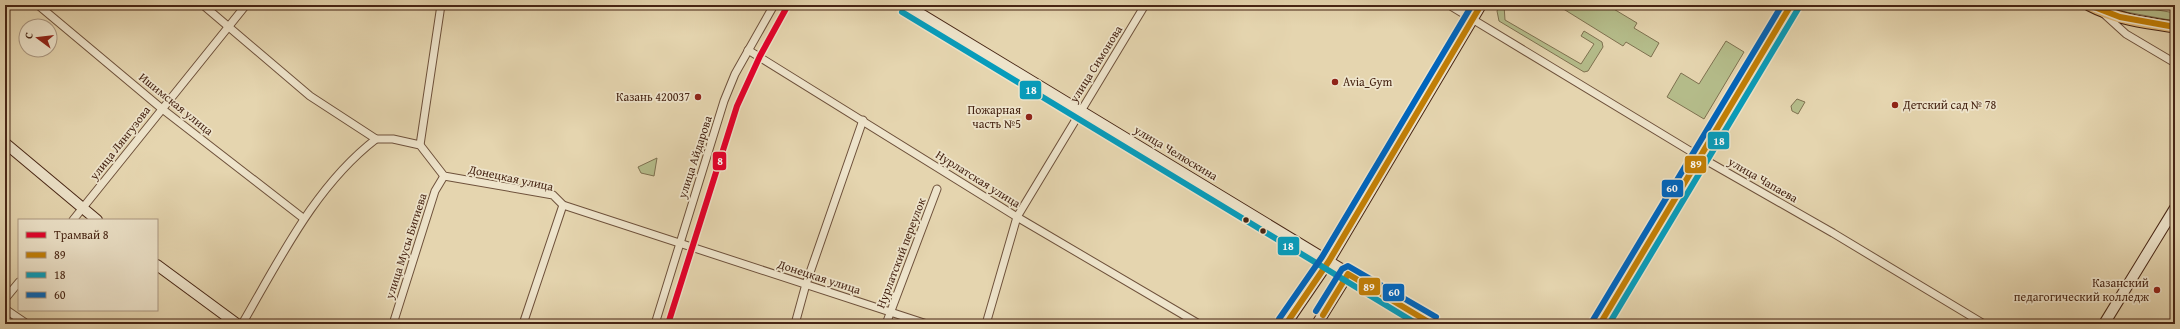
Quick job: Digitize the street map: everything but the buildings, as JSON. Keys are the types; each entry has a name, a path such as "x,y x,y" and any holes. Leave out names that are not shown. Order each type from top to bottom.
{"main road":[{"name":"улица Челюскина","path":"906,5 1432,324"},
{"path":"1286,324 1329,261 1481,5"},
{"path":"1600,324 1792,5"},
{"path":"2089,5 2103,12 2148,23 2175,27"},
{"path":"5,143 82,209 97,219"},
{"path":"2104,324 2175,208"},
{"path":"158,266 237,324"},
{"path":"1317,324 1348,274"}],"street":[{"name":"Ишимская улица","path":"38,5 161,108 303,218"},
{"path":"203,5 310,96 376,139 392,139 420,145 444,176"},
{"name":"улица Лянгузова","path":"74,219 161,108 246,5"},
{"path":"420,145 442,5"},
{"name":"улица Айдарова","path":"655,324 724,101 735,74 774,5"},
{"name":"улица Симонова","path":"986,324 1017,217 1080,110 1145,5"},
{"name":"улица Чапаева","path":"1449,5 1700,157 1833,233 1984,324"},
{"path":"2103,12 2126,34 2175,64"},
{"name":"Нурлатская улица","path":"748,50 1017,217 1199,324"},
{"path":"795,324 806,284 862,120"},
{"path":"242,324 303,218 359,152 376,139"},
{"name":"Донецкая улица","path":"444,176 554,195 563,206 658,235 679,244 927,324"},
{"name":"улица Мусы Бигиева","path":"393,324 435,191 444,176"},
{"name":"Нурлатский переулок","path":"886,324 937,189"},
{"path":"523,324 563,206"},
{"path":"5,299 18,283"},
{"path":"5,309 27,324"}],"green space":[{"path":"1500,5 1504,5 1505,20 1581,64 1594,44 1581,36 1584,31 1602,42 1603,47 1588,71 1584,72 1499,21 1497,11"},
{"path":"1557,5 1607,5 1637,23 1634,28 1659,43 1651,57 1626,42 1623,46"},
{"path":"2103,5 2129,5 2175,13 2175,21 2126,12"},
{"path":"1726,41 1744,52 1704,119 1667,97 1681,73 1699,84"},
{"path":"1797,99 1805,102 1798,114 1792,111 1791,106"},
{"path":"657,158 654,176 641,173 638,167"}],"tram line":[{"name":"8","path":"668,324 737,106 760,56 788,5"}],"transit line":[{"name":"60","path":"1279,319 1322,257 1472,5"},
{"name":"89","path":"1286,324 1329,261 1481,5"},
{"name":"60","path":"1593,320 1782,5"},
{"name":"89","path":"1600,324 1791,5"},
{"name":"89","path":"2089,5 2120,17 2175,27"},
{"name":"18","path":"1609,324 1798,9"},
{"name":"18","path":"902,12 1417,324"},
{"name":"60","path":"1316,311 1342,269 1348,266 1436,317"},
{"name":"89","path":"1323,315 1348,274 1432,324"}],"place":[{"name":"Avia_Gym","path":"1335,82"},
{"name":"Казань 420037","path":"698,97"},
{"name":"Детский сад № 78","path":"1895,105"},
{"name":"Пожарная часть №5","path":"1029,117"},
{"name":"Казанский педагогический колледж","path":"2157,290"}]}
